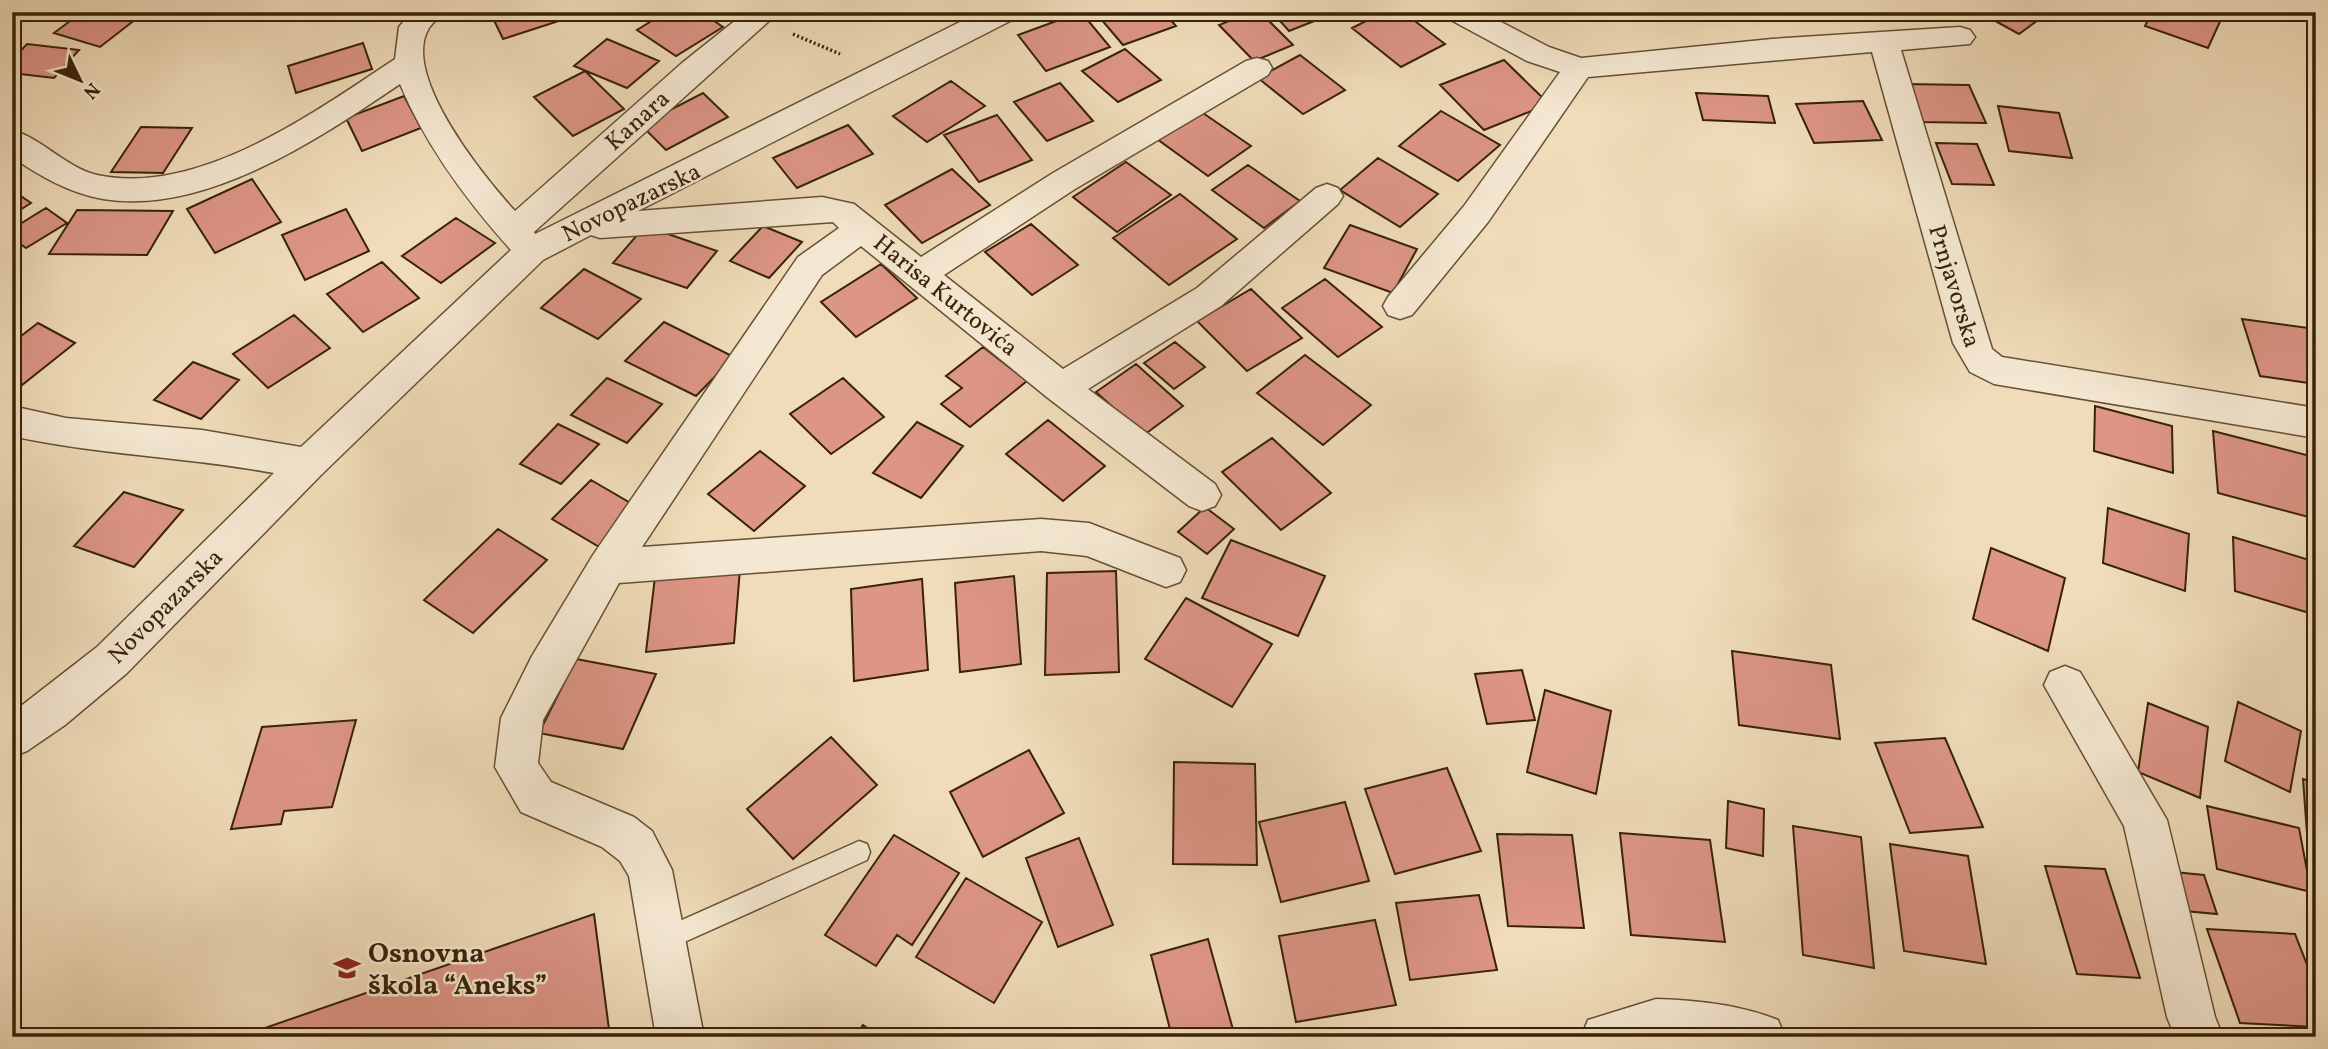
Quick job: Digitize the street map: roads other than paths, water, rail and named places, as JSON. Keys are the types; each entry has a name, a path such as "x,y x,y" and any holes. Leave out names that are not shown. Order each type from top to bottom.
{"street":[{"path":"429,12 415,26 409,43 411,62 425,111 471,182 523,241"},
{"name":"Novopazarska","path":"12,737 112,660 308,464 523,241 582,227 1004,12"},
{"path":"1459,12 1538,54 1579,68 1772,49 1960,37"},
{"name":"Kanara","path":"523,241 693,70 761,15"},
{"name":"Prnjavorska","path":"1884,42 1970,342 1977,357 1986,366 1994,370 2316,423"},
{"path":"12,141 52,170 106,188 155,188 206,176 281,145 411,62"},
{"path":"920,274 1064,181 1257,68"},
{"path":"1399,306 1476,214 1579,68"},
{"path":"1061,388 1209,297 1327,196"},
{"path":"582,227 822,209 842,212 862,228"},
{"name":"Harisa Kurtovića","path":"680,1037 650,870 636,846 618,832 536,797 516,768 522,718 547,669 607,567 810,266 862,228 1061,388 1202,495"},
{"path":"12,421 66,433 202,445 308,464"},
{"path":"607,567 1041,536 1089,540 1166,570"},
{"path":"2065,685 2146,820 2191,1017 2199,1037"},
{"path":"1605,1037 1656,1023 1686,1024 1761,1037"}],"lane":[{"path":"663,940 859,852"}],"place":[{"name":"Osnovna škola “Aneks”","path":"347,968"}]}
